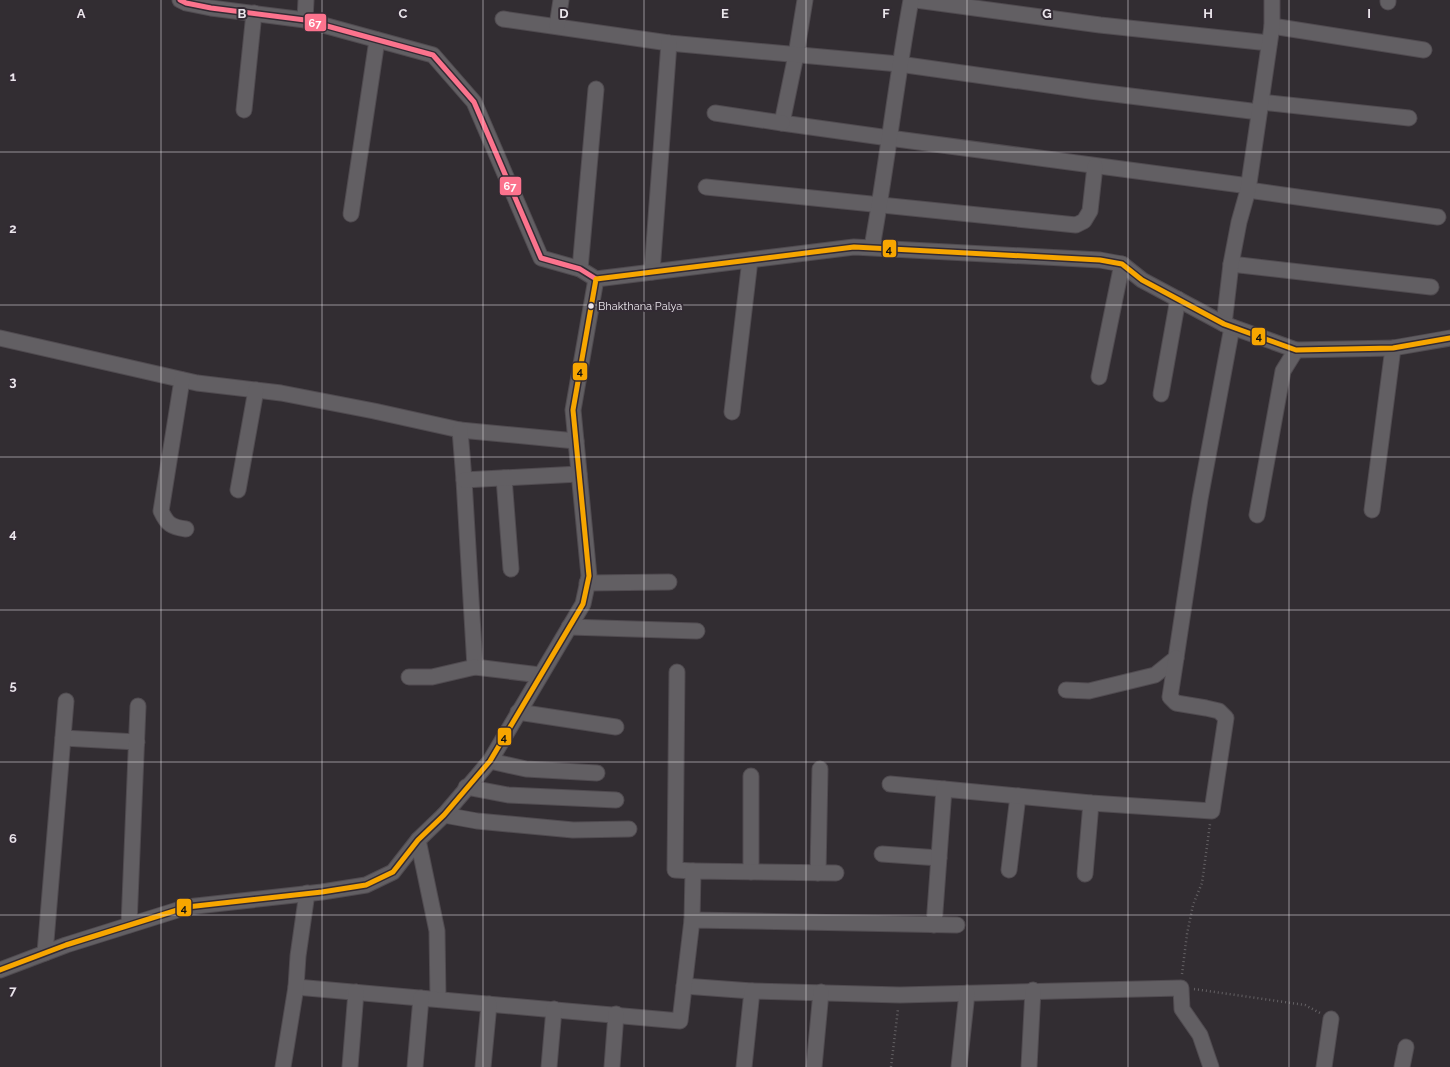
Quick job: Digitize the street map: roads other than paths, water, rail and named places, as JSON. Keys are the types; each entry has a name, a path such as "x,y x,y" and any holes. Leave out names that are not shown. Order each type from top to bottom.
{"street":[{"path":"180,0 186,3 211,4 254,13 304,20 433,55 474,102 541,258 580,269 596,279 854,247 1100,260 1122,264 1142,280 1228,325 1296,350 1393,348 1450,338"},
{"path":"304,20 306,0"},
{"path":"557,26 561,0"},
{"path":"782,123 796,55 805,0"},
{"path":"872,247 880,204 899,64 911,0"},
{"path":"916,0 1100,25 1269,43"},
{"path":"890,784 1091,803 1212,811 1226,718 1219,711 1176,703 1170,697 1228,325 1231,264 1239,222 1248,188 1272,26 1272,0"},
{"path":"244,110 254,13"},
{"path":"503,19 669,43 899,64 1090,91 1260,107 1409,118"},
{"path":"1272,26 1424,50"},
{"path":"351,214 377,40"},
{"path":"652,272 669,43"},
{"path":"580,269 596,89"},
{"path":"716,113 1248,188 1438,217"},
{"path":"706,187 1076,225 1084,221 1090,211 1095,166"},
{"path":"732,412 750,260"},
{"path":"1099,377 1122,264"},
{"path":"1231,264 1431,287"},
{"path":"0,970 66,944 187,907 366,885 393,872 418,840 444,815 466,787 490,761 583,604 589,576 573,410 596,279"},
{"path":"1162,394 1178,299"},
{"path":"0,338 197,383 281,393 460,430 576,441"},
{"path":"1372,510 1393,348"},
{"path":"1257,515 1283,371 1296,350"},
{"path":"182,380 161,511 165,521 175,528 186,529"},
{"path":"238,490 256,390"},
{"path":"460,430 475,667"},
{"path":"464,480 579,474"},
{"path":"504,478 511,570"},
{"path":"587,583 669,582"},
{"path":"569,627 697,631"},
{"path":"1066,690 1089,691 1155,675 1176,658"},
{"path":"409,678 432,677 475,667 540,675"},
{"path":"677,672 675,870 836,873"},
{"path":"45,952 66,701"},
{"path":"129,925 138,706"},
{"path":"518,712 616,727"},
{"path":"63,738 137,742"},
{"path":"490,761 526,769 597,772"},
{"path":"818,872 820,769"},
{"path":"751,776 751,872"},
{"path":"466,787 508,795 616,800"},
{"path":"934,925 944,789"},
{"path":"1010,870 1018,796"},
{"path":"1085,874 1091,803"},
{"path":"444,815 477,821 573,830 629,828"},
{"path":"418,840 437,931 438,999"},
{"path":"882,854 939,858"},
{"path":"296,987 680,1020 692,920 693,871"},
{"path":"283,1067 296,987 298,956 307,893"},
{"path":"692,920 957,925"},
{"path":"684,986 752,991 900,995 1033,990 1181,988 1182,1009 1200,1034 1211,1067"},
{"path":"1029,1067 1033,990"},
{"path":"744,1067 752,991"},
{"path":"350,1067 356,992"},
{"path":"814,1067 821,992"},
{"path":"959,1067 967,993"},
{"path":"415,1067 421,998"},
{"path":"483,1067 489,1004"},
{"path":"549,1067 554,1009"},
{"path":"612,1067 616,1014"},
{"path":"1324,1067 1331,1019"},
{"path":"1402,1067 1406,1047"}],"place":[{"name":"Bhakthana Palya","path":"591,306"}]}
